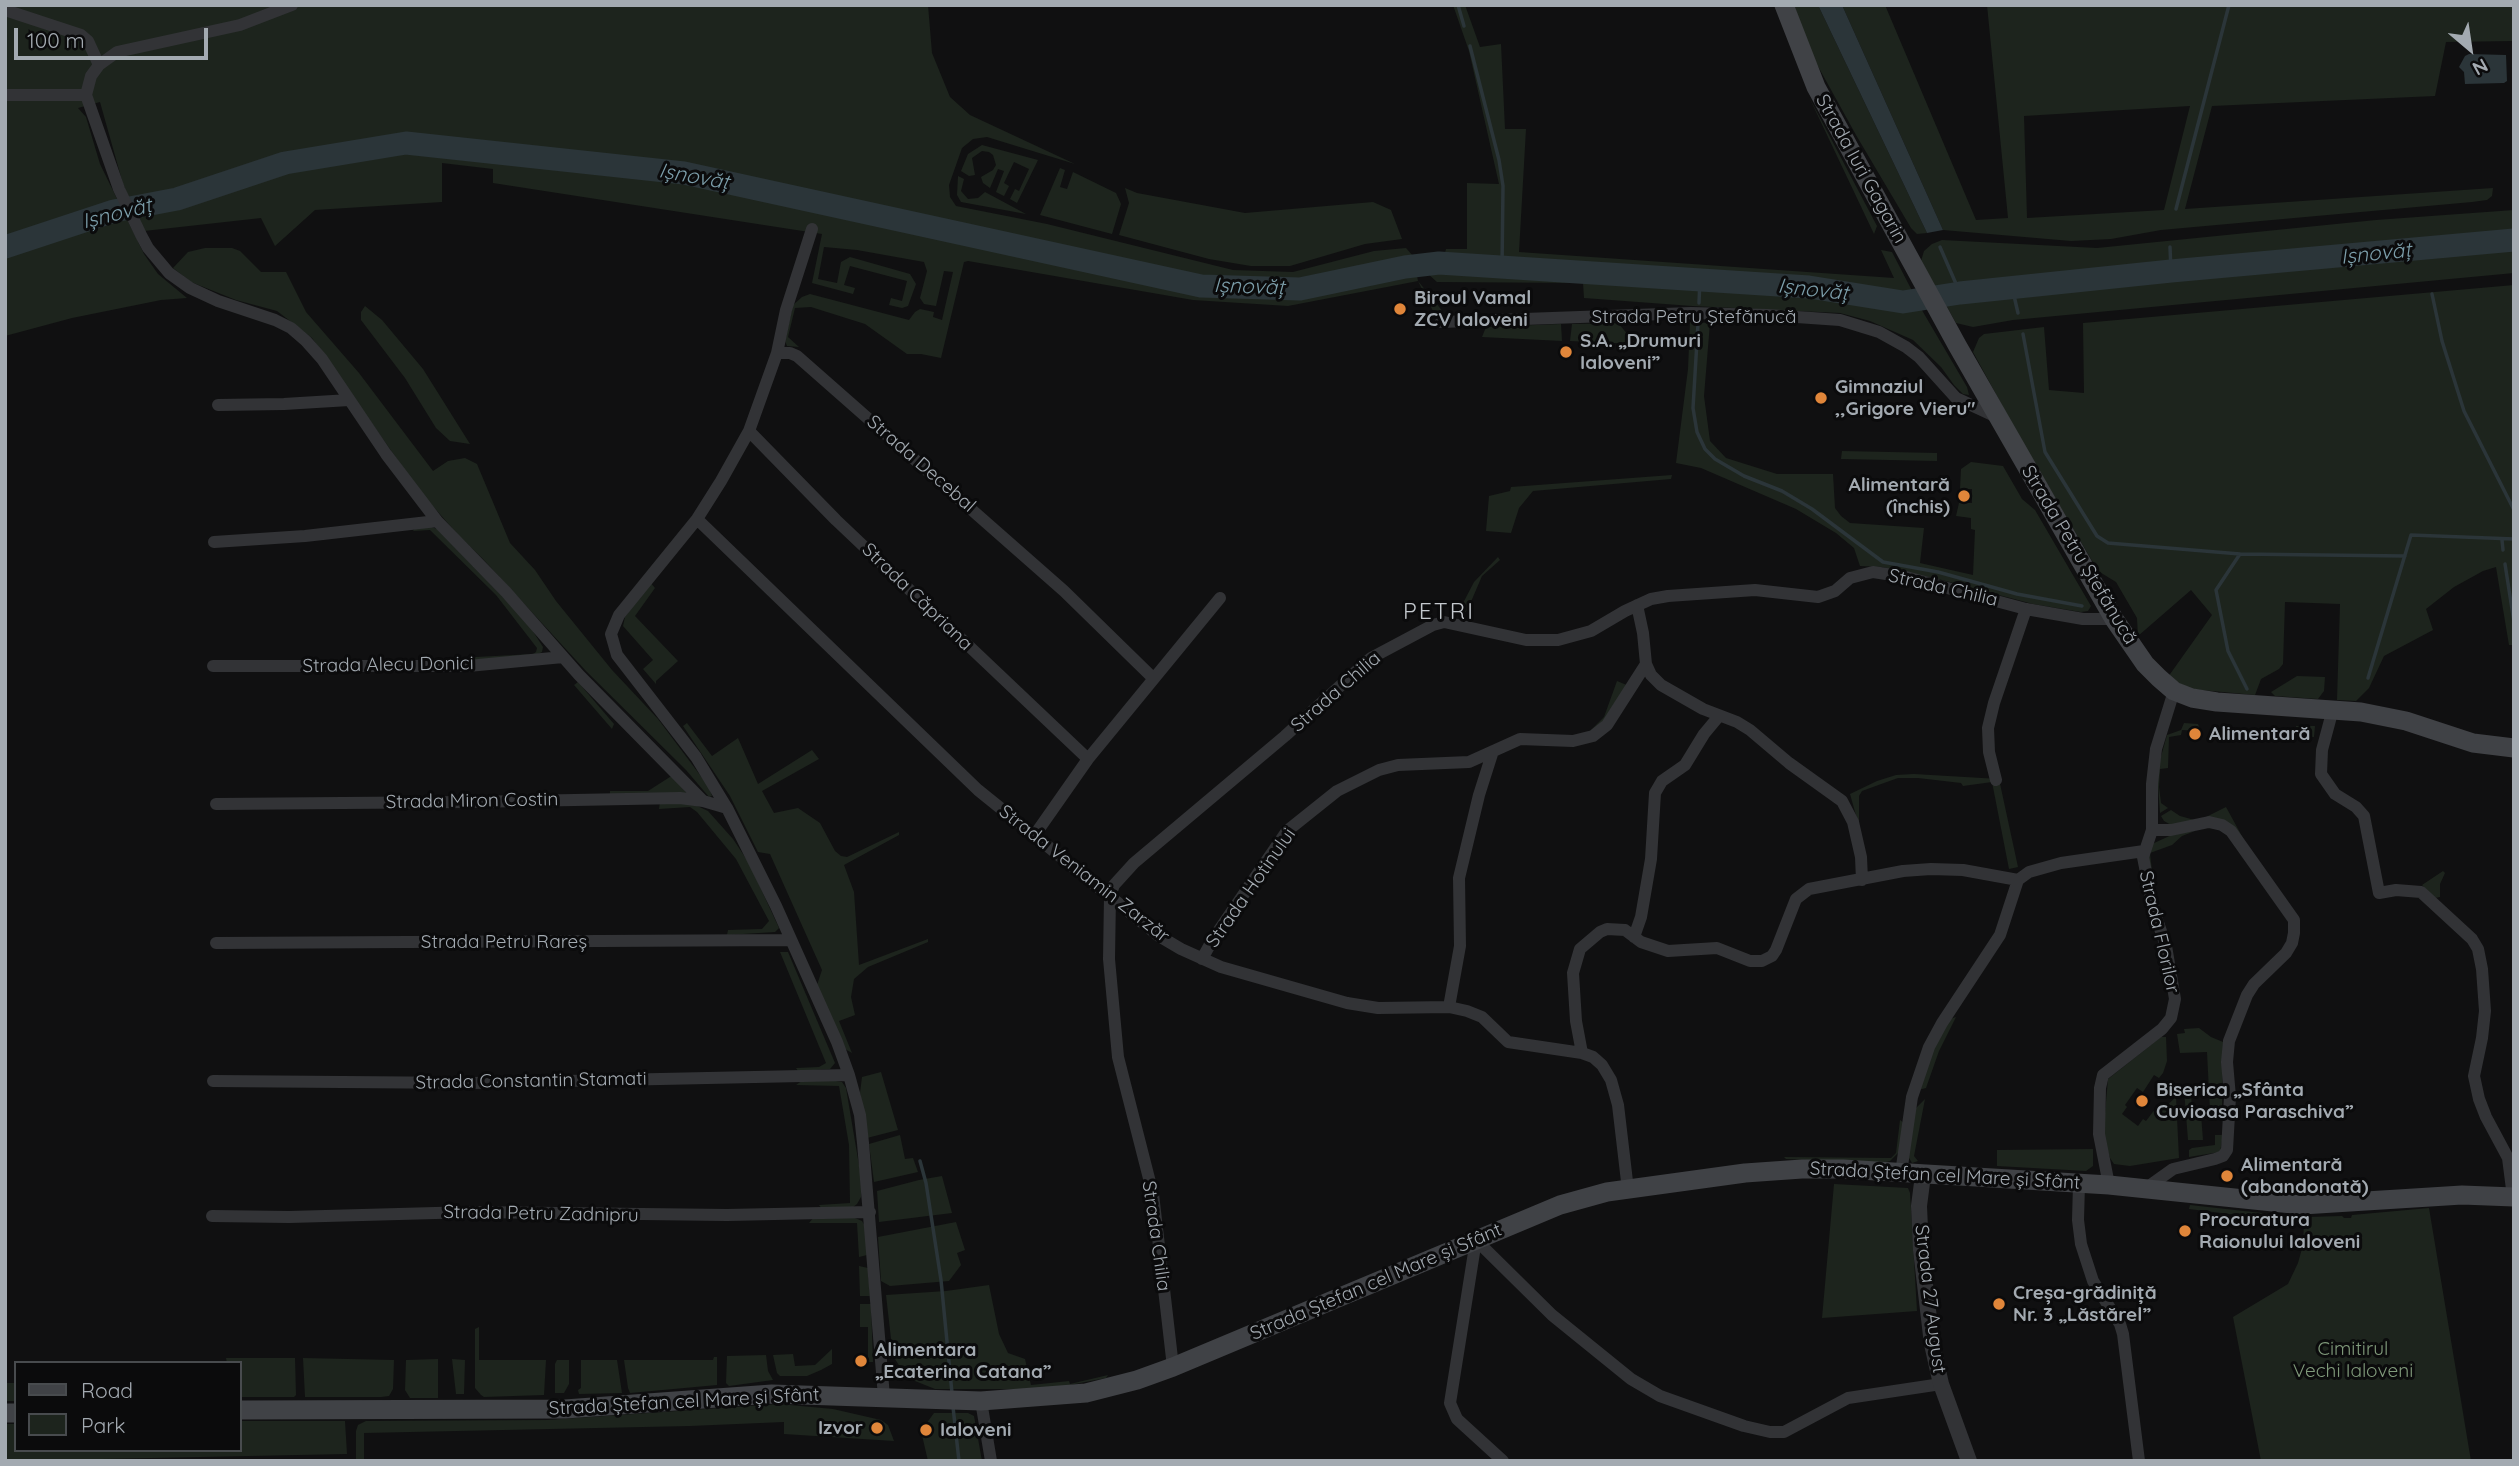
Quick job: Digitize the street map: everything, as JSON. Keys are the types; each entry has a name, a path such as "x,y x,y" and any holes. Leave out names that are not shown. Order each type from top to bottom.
{"main road":[{"name":"Strada Iuri Gagarin","path":"1784,5 1816,87 1948,329"},
{"name":"Strada Petru Ștefănucă","path":"1948,329 2113,619 2146,664 2174,691 2192,698 2217,702 2361,712 2406,721 2473,743 2514,748"},
{"name":"Strada Ștefan cel Mare și Sfânt","path":"242,1410 565,1409 772,1394 975,1400 1086,1393 1172,1367 1560,1205 1587,1196 1745,1173 1802,1168 2109,1185 2302,1206 2462,1195 2513,1197"}],"street":[{"path":"292,5 240,25 117,52 99,65 91,76 86,95 118,189 134,221 148,248 169,273 190,288 218,301 275,320 291,328 306,341 322,359 386,454 437,521 506,592 563,657 703,801"},
{"path":"5,10 81,35 88,41 99,65"},
{"path":"5,95 86,95"},
{"path":"812,229 786,310 776,353 749,431 722,481 697,519 619,615 611,634 617,655 696,757 727,808 791,940 849,1075 860,1115 884,1397"},
{"name":"Strada Petru Ştefănucă","path":"1441,322 1691,313 1768,314 1840,320 1879,332 1906,347 1956,398 1999,418"},
{"name":"Strada Decebal","path":"776,353 797,356 1063,591 1153,678"},
{"path":"218,405 349,400"},
{"name":"Strada Căpriana","path":"749,431 836,520 1088,760"},
{"name":"Strada Veniamin Zarzăr","path":"697,519 978,790 1159,936 1181,950 1221,967 1347,1003 1378,1008 1449,1007 1482,1017 1501,1037 1515,1044 1582,1053"},
{"path":"214,542 305,536 437,521"},
{"name":"Strada Chilia","path":"1172,1367 1153,1194 1118,1057 1110,959 1110,896 1114,885 1150,848 1285,736 1371,658 1433,625 1444,622 1526,640 1558,640 1591,631 1637,605 1668,596 1755,590 1818,597 1836,591 1850,578 1873,572 1906,577 2083,620 2113,619"},
{"path":"1034,835 1088,760 1220,598"},
{"path":"1637,605 1646,664 1651,675 1661,685 1750,730 1788,763 1842,801 1853,822 1861,857 1862,880"},
{"path":"1996,780 1989,752 1988,727 2026,608"},
{"name":"Strada Alecu Donici","path":"213,666 468,666 563,657"},
{"name":"Strada Hotinului","path":"1202,959 1287,831 1337,791 1380,770 1398,765 1461,763 1479,759 1520,739 1573,741 1593,736 1607,725 1646,664"},
{"name":"Strada Florilor","path":"2109,1185 2099,1135 2103,1075 2162,1028 2171,1018 2175,999 2166,946 2147,882 2144,850 2152,830 2154,765 2174,691"},
{"path":"2333,709 2322,750 2321,774 2335,794 2356,807 2364,816 2379,893 2396,890 2420,892 2472,939 2478,949 2485,1011 2474,1076 2486,1117 2508,1158 2513,1197"},
{"path":"1634,937 1641,917 1651,859 1655,793 1662,781 1685,765 1719,716"},
{"path":"1449,1007 1460,946 1459,878 1479,795 1493,751"},
{"name":"Strada Miron Costin","path":"216,804 680,797 727,808"},
{"path":"2144,1189 2173,1169 2215,1159 2223,1156 2227,1150 2229,1041 2250,990 2286,953 2292,943 2294,920 2240,842 2222,825 2209,822 2171,830 2152,830"},
{"path":"1901,1173 1912,1097 1929,1047 2000,935 2018,880 2029,872 2061,863 2144,850"},
{"path":"1628,1190 1618,1105 1611,1080 1602,1065 1593,1057 1582,1053 1573,972 1580,949 1589,939 1607,929 1625,930 1641,942 1668,951 1717,948 1750,961 1762,961 1772,956 1776,950 1793,904 1809,889 1903,871 1951,869 2018,880"},
{"name":"Strada Petru Rareș","path":"216,943 791,940"},
{"name":"Strada Constantin Stamati","path":"213,1081 472,1083 849,1075"},
{"name":"Strada 27 August","path":"1923,1175 1919,1206 1921,1251 1932,1344 1941,1384 1969,1461"},
{"path":"2079,1184 2078,1220 2081,1244 2090,1275 2120,1324 2123,1334 2139,1461"},
{"name":"Strada Petru Zadnipru","path":"212,1216 289,1217 472,1212 727,1215 870,1212"},
{"path":"1476,1240 1552,1315 1631,1379 1660,1396 1744,1426 1784,1432 1848,1398 1941,1384"},
{"path":"1476,1240 1450,1404 1457,1419 1503,1461"},
{"path":"975,1400 991,1461"}],"green space":[{"path":"5,5 928,5 932,53 950,97 970,115 1075,164 987,137 973,139 962,148 949,185 950,197 956,206 1047,224 1233,270 1293,272 1374,251 1406,248 1413,256 1418,281 1288,306 1193,300 968,261 964,262 941,358 907,354 865,324 811,307 795,308 788,337 799,347 787,346 785,341 793,305 810,294 909,320 920,309 934,312 933,317 942,320 953,272 944,271 936,306 924,304 920,298 927,271 924,262 824,247 818,279 837,283 841,262 850,257 910,274 916,284 908,306 902,308 889,305 891,298 902,301 907,281 850,266 844,285 855,288 853,294 812,283 822,234 493,183 493,169 442,163 442,202 315,210 275,246 261,218 144,231 123,184 100,102 78,108 86,117 100,164 144,254 158,274 187,298 161,300 72,318 5,336"},
{"path":"1453,5 1465,5 1480,47 1501,44 1505,129 1526,129 1519,252 1894,278 1881,250 1892,252 1969,395 1963,394 1941,367 1913,340 1870,321 1840,313 1584,298 1583,283 1437,282 1427,273 1424,253 1467,249 1467,183 1499,184 1469,51"},
{"path":"1794,5 1818,5 1927,233 1917,234 1911,228 1856,135 1809,50"},
{"path":"1842,5 1885,5 1976,220 2008,218 1987,5 2514,5 2514,41 2446,42 2435,96 2212,106 2185,209 2493,188 2492,196 2487,200 2161,230 2111,239 2071,241 1943,230","holes":["2190,106 2164,210 2027,218 2024,116"]},
{"path":"1809,97 1877,226 1874,234"},
{"path":"982,145 1038,160 1017,203 1010,199 1015,189 1019,191 1029,169 1014,162 1004,183 1009,186 1004,196 996,192 1004,171 998,169 990,188 983,183 981,177 996,165 989,152 982,151 972,158 975,175 969,176 961,171 968,154"},
{"path":"1060,168 1065,170 1060,187 1067,189 1073,172 1116,193 1121,204 1112,234 1040,215"},
{"path":"958,176 964,179 961,191 968,199 978,198 985,192 1026,214 961,202 957,195"},
{"path":"1125,188 1137,193 1245,213 1373,202 1391,210 1402,239 1365,244 1290,266 1251,266 1209,259 1119,235 1129,203"},
{"path":"2514,210 2514,273 2013,320 1973,327 1956,323 1921,261 1924,251 1942,240 2097,248 2376,220"},
{"path":"205,248 232,248 240,251 261,272 286,272 306,312 359,373 433,471 448,461 465,458 477,464 510,543 535,570 556,601 612,670 658,719 709,787 712,796 709,797 686,770 586,671 459,536 418,489 312,338 277,311 236,300 191,282 173,268 188,252"},
{"path":"1418,281 1444,313 1434,313"},
{"path":"2514,285 2514,645 2509,645 2496,567 2483,571 2454,587 2426,609 2433,630 2384,656 2369,688 2356,701 2337,700 2340,604 2285,602 2283,664 2261,679 2255,695 2190,689 2168,677 2212,615 2191,590 2138,636 2137,618 2116,582 2098,571 1973,352 1979,338 1984,334 2044,327 2049,390 2084,393 2083,323"},
{"path":"365,306 382,320 423,369 470,444 450,441 436,428 405,378 361,320 361,312"},
{"path":"1690,322 1710,323 1704,396 1710,441 1726,458 1777,474 1833,474 1835,508 1850,523 1924,528 1920,563 1973,575 1975,530 1971,529 1971,518 1956,516 1959,503 1972,503 1972,489 1960,489 1961,469 1971,462 2003,466 2022,499 2035,510 2091,606 2088,611 2033,604 1942,580 1882,567 1860,566 1854,548 1836,533 1796,509 1701,468 1676,463 1688,369"},
{"path":"1618,323 1636,344 1570,341 1572,324"},
{"path":"1561,324 1562,341 1482,337 1486,327"},
{"path":"1842,451 1937,453 1937,461 1841,459"},
{"path":"1672,475 1671,479 1533,491 1519,508 1511,533 1486,531 1489,496 1510,491 1511,487"},
{"path":"429,526 437,529 527,622 543,647 542,652 534,656 456,661 438,659 533,654 537,648 496,595 430,530 413,531 416,527"},
{"path":"1498,557 1500,560 1482,576 1467,611 1460,615 1461,607 1474,582"},
{"path":"649,581 655,588 635,616 678,661 656,684 643,669 653,660 623,626 625,617"},
{"path":"2297,676 2325,677 2324,691 2318,699 2275,696 2271,692"},
{"path":"1617,681 1629,686 1597,729 1589,732 1604,717"},
{"path":"578,682 614,724 612,729 574,685"},
{"path":"687,723 712,756 738,738 758,784 812,750 819,759 762,791 774,813 798,808 820,823 835,851 841,856 847,857 899,832 899,835 844,865 854,892 859,965 928,939 928,942 868,967 854,979 851,997 855,1015 839,1021 852,1053 845,1049 817,985 822,970 770,854 758,852 730,796 683,726"},
{"path":"2184,723 2198,724 2201,731 2182,730 2181,735 2169,737 2168,768 2160,769 2159,787 2161,803 2168,808 2160,813 2157,771 2167,735 2181,730"},
{"path":"2296,726 2315,726 2314,737 2296,736"},
{"path":"673,775 688,795 610,795 610,791 648,791"},
{"path":"1896,775 1999,779 2018,867 2009,869 1992,782 1963,786 1961,783 1898,778 1862,791 1859,796 1859,826 1850,794"},
{"path":"660,802 691,803 708,811 733,839 749,863 779,928 775,932 727,935 728,930 762,929 769,921 736,859 697,812 690,807 659,809"},
{"path":"2226,807 2249,849 2225,823 2173,826 2161,816 2171,810 2180,816 2198,821"},
{"path":"2195,831 2182,836 2172,845 2150,853 2154,888 2147,861 2152,844 2176,833"},
{"path":"2443,871 2445,873 2440,884 2440,897 2435,898 2422,885"},
{"path":"780,952 788,952 835,1063 830,1069 798,1071 796,1068 819,1067 826,1063"},
{"path":"1956,1017 1939,1051 1926,1088 1918,1090 1947,1020"},
{"path":"2199,1028 2223,1042 2222,1111 2210,1111 2207,1052 2180,1053 2177,1034 2185,1033 2184,1029"},
{"path":"2161,1037 2166,1037 2167,1061 2163,1073 2159,1078 2154,1075 2143,1092 2137,1088 2122,1114 2138,1126 2143,1119 2146,1121 2159,1104 2165,1107 2176,1097 2179,1158 2130,1166 2114,1164 2103,1136 2108,1079"},
{"path":"881,1072 898,1130 867,1138 860,1093 862,1077"},
{"path":"803,1080 842,1082 846,1088 861,1177 861,1197 852,1208 822,1209 819,1205 850,1203 849,1145 839,1086 796,1085"},
{"path":"2184,1090 2191,1090 2192,1114 2201,1114 2203,1140 2188,1140"},
{"path":"1925,1099 1914,1156 1918,1161 1912,1163 1908,1156 1915,1109"},
{"path":"1900,1120 1904,1123 1899,1152 1890,1161 1882,1163 1784,1157 1891,1158 1896,1153"},
{"path":"900,1135 905,1159 913,1158 918,1172 874,1182 869,1144"},
{"path":"2215,1135 2223,1135 2220,1152 2189,1157 2189,1150 2192,1148 2215,1145"},
{"path":"2093,1149 2093,1166 2086,1171 1997,1166 1997,1150"},
{"path":"942,1176 952,1213 879,1222 877,1191"},
{"path":"1834,1184 1908,1188 1917,1311 1822,1318"},
{"path":"2190,1205 2271,1214 2270,1219 2189,1209"},
{"name":"Cimitirul Vechi Ialoveni","path":"2429,1208 2471,1461 2261,1461 2233,1317 2288,1284 2298,1263 2303,1245 2304,1222 2279,1220 2279,1215 2351,1218 2352,1215"},
{"path":"814,1217 855,1218 862,1221 865,1226 867,1255 859,1257 857,1223 809,1223"},
{"path":"956,1222 965,1250 957,1253 961,1265 949,1281 890,1286 881,1281 878,1237"},
{"path":"859,1266 868,1268 870,1296 860,1296"},
{"path":"989,1285 999,1334 1008,1353 1025,1359 1031,1385 1069,1381 1070,1384 1108,1375 1106,1378 1049,1389 935,1389 915,1381 902,1370 893,1356 886,1295"},
{"path":"860,1304 871,1304 873,1362 868,1362 868,1327 860,1327"},
{"path":"479,1327 479,1360 546,1360 544,1395 481,1395 475,1388 475,1329"},
{"path":"832,1349 832,1364 821,1370 807,1376 780,1376 777,1373 773,1355 793,1354 795,1366 815,1365"},
{"path":"766,1355 768,1371 773,1380 729,1386 726,1383 727,1356"},
{"path":"717,1357 717,1385 630,1393 628,1388 624,1360 713,1360"},
{"path":"226,1358 295,1358 296,1395 242,1397 242,1361 227,1361"},
{"path":"303,1358 394,1360 393,1389 389,1396 381,1397 305,1397"},
{"path":"438,1359 438,1398 410,1398 405,1390 406,1360"},
{"path":"452,1359 465,1360 464,1394 456,1394"},
{"path":"557,1360 569,1360 569,1384 564,1393 555,1393"},
{"path":"581,1360 617,1360 622,1393 579,1394"},
{"path":"5,1383 14,1383 14,1401 5,1401"},
{"path":"779,1404 833,1409 881,1420 888,1425 894,1441 784,1434 784,1422 364,1433 364,1461 356,1461 356,1431 358,1425 366,1421 547,1420"},
{"path":"934,1413 968,1413 974,1416 982,1461 928,1461 921,1431"},
{"path":"242,1421 345,1421 347,1454 5,1461 5,1424 14,1424 14,1452 242,1452"}],"shaded area":[{"path":"1818,5 1842,5 1943,230 1927,233"},
{"path":"2469,54 2506,55 2507,81 2465,84 2464,72 2459,67"}],"waterway":[{"path":"1458,5 1464,26"},
{"path":"2176,209 2229,5"},
{"path":"1470,46 1503,186 1502,268"},
{"name":"Ișnovăț","path":"5,247 114,211 177,199 285,163 406,143 684,173 1201,286 1300,289 1405,267 1439,263 1809,287 1903,302 1960,293 2171,271 2514,240"},
{"path":"1940,247 1960,293"},
{"path":"2170,247 2171,271"},
{"path":"1699,303 1700,279"},
{"path":"2012,287 2018,313"},
{"path":"2432,294 2442,341 2464,411 2514,510"},
{"path":"1698,324 1693,408 1697,432 1705,449 1715,459 1744,476 1782,491 1812,509 1883,562 1938,572 2017,594 2082,606"},
{"path":"2023,334 2045,452 2097,536 2108,543 2240,554"},
{"path":"2368,678 2411,535 2514,539"},
{"path":"2502,540 2503,550"},
{"path":"2247,689 2228,651 2216,590 2240,554 2405,556"},
{"path":"2505,564 2514,622"},
{"path":"920,1161 941,1280 952,1393"},
{"path":"953,1407 959,1461"}],"place":[{"name":"Biroul Vamal ZCV Ialoveni","path":"1400,309"},
{"name":"S.A. „Drumuri Ialoveni”","path":"1566,352"},
{"name":"Gimnaziul ,,Grigore Vieru\"","path":"1821,398"},
{"name":"Alimentară (închis)","path":"1964,496"},
{"name":"Alimentară","path":"2195,734"},
{"name":"Biserica „Sfânta Cuvioasa Paraschiva”","path":"2142,1101"},
{"name":"Alimentară (abandonată)","path":"2227,1176"},
{"name":"Procuratura Raionului Ialoveni","path":"2185,1231"},
{"name":"Creșa-grădiniță Nr. 3 „Lăstărel”","path":"1999,1304"},
{"name":"Alimentara „Ecaterina Catana”","path":"861,1361"},
{"name":"Izvor","path":"877,1428"},
{"name":"Ialoveni","path":"926,1430"}],"district":[{"name":"PETRI","path":"1439,612"}]}
